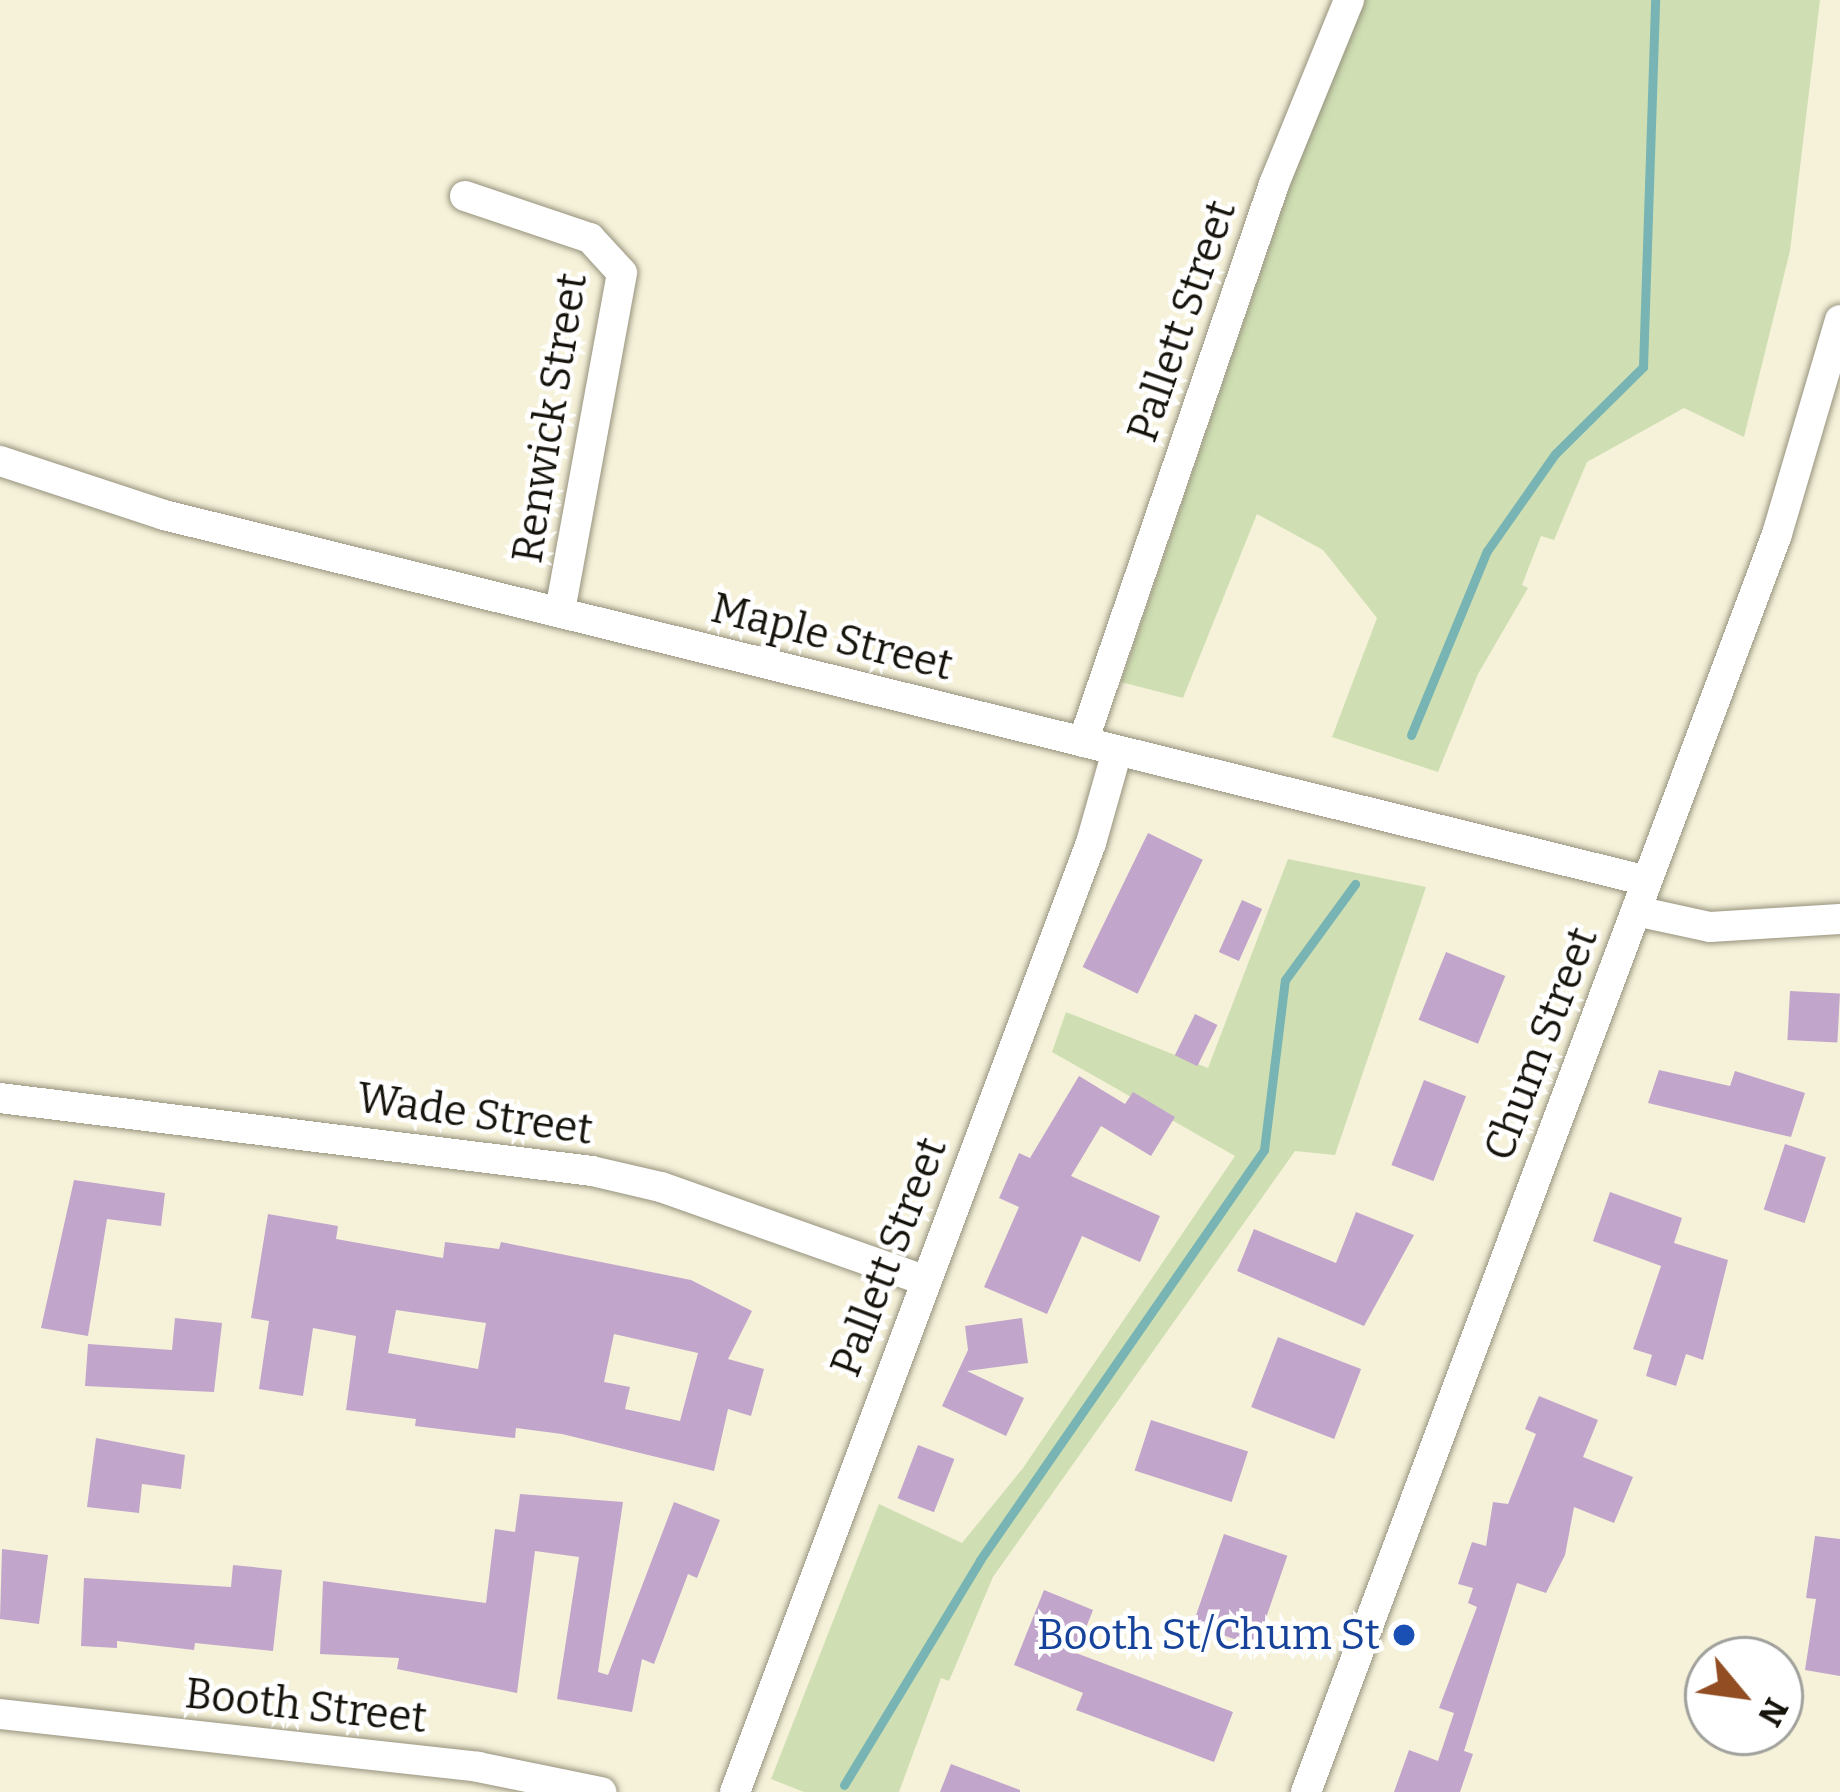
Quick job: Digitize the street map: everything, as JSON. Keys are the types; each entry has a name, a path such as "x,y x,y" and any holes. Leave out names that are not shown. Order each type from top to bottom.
{"street":[{"name":"Pallett Street","path":"1082,742 1274,184 1348,0"},
{"name":"Renwick Street","path":"465,196 590,238 622,272 560,612"},
{"name":"Chum Street","path":"1306,1792 1791,494 1840,320"},
{"name":"Maple Street","path":"0,460 164,515 1647,881"},
{"name":"Pallett Street","path":"735,1792 1091,843 1117,751"},
{"path":"1636,911 1694,927 1840,919"},
{"name":"Wade Street","path":"0,1097 592,1171 661,1186 925,1280"},
{"name":"Booth Street","path":"0,1714 478,1767 601,1792"}],"green space":[{"path":"1365,0 1820,0 1790,251 1744,437 1684,408 1587,462 1554,540 1541,536 1522,585 1528,588 1478,674 1438,772 1332,737 1377,618 1323,550 1257,514 1183,698 1121,682 1293,177"},
{"path":"1288,859 1426,887 1335,1155 1295,1151 993,1577 949,1681 941,1678 899,1792 804,1792 771,1779 879,1504 962,1543 1023,1468 1235,1156 1052,1052 1066,1012 1208,1068"}],"building":[{"path":"1148,833 1203,860 1138,994 1083,967"},
{"path":"1242,900 1262,909 1239,961 1219,952"},
{"path":"1446,952 1505,976 1478,1044 1419,1020"},
{"path":"1790,991 1840,994 1837,1043 1787,1040"},
{"path":"1195,1014 1217,1025 1197,1066 1175,1055"},
{"path":"1659,1070 1730,1086 1735,1071 1805,1093 1791,1137 1648,1103"},
{"path":"1079,1076 1125,1104 1133,1092 1175,1117 1151,1156 1101,1126 1071,1176 1160,1216 1140,1262 1082,1236 1047,1314 984,1287 1019,1207 999,1198 1019,1153 1030,1158"},
{"path":"1424,1080 1466,1096 1433,1181 1391,1165"},
{"path":"1785,1144 1826,1157 1805,1223 1764,1210"},
{"path":"74,1180 165,1193 161,1226 107,1219 88,1336 41,1328"},
{"path":"1610,1192 1682,1218 1674,1243 1728,1260 1703,1360 1686,1354 1676,1386 1646,1376 1652,1355 1633,1349 1661,1266 1593,1241"},
{"path":"1356,1212 1414,1235 1364,1326 1237,1271 1254,1229 1336,1263"},
{"path":"268,1214 338,1226 336,1239 443,1258 445,1242 499,1249 501,1242 691,1280 752,1311 728,1359 764,1369 751,1416 728,1409 714,1471 562,1434 516,1428 515,1438 415,1426 416,1419 346,1410 356,1336 313,1328 303,1396 259,1389 269,1321 251,1318","holes":["396,1310 486,1323 478,1369 388,1353","614,1334 698,1353 680,1421 625,1409 630,1387 604,1382"]},
{"path":"175,1318 222,1323 214,1392 85,1386 88,1344 172,1350"},
{"path":"1022,1318 1028,1363 967,1371 1024,1398 1006,1436 942,1406 968,1350 965,1326"},
{"path":"1278,1337 1361,1369 1334,1439 1251,1407"},
{"path":"1539,1396 1598,1420 1583,1457 1633,1477 1614,1523 1574,1507 1565,1555 1546,1593 1517,1583 1464,1751 1473,1754 1460,1792 1394,1792 1409,1750 1438,1761 1454,1713 1439,1708 1477,1607 1468,1603 1473,1588 1458,1584 1472,1542 1486,1546 1493,1502 1508,1504 1536,1434 1525,1429"},
{"path":"1151,1420 1248,1452 1232,1502 1135,1470"},
{"path":"96,1438 185,1455 181,1489 142,1484 139,1513 87,1507"},
{"path":"918,1445 954,1459 934,1512 898,1498"},
{"path":"520,1494 623,1502 598,1672 608,1675 674,1502 720,1520 697,1578 688,1574 654,1664 642,1659 632,1712 557,1699 579,1557 535,1551 517,1693 397,1669 399,1658 320,1654 323,1581 486,1603 495,1529 515,1532"},
{"path":"1224,1534 1287,1556 1256,1647 1193,1625"},
{"path":"1815,1536 1840,1539 1840,1676 1805,1670 1816,1599 1806,1598"},
{"path":"2,1549 48,1555 39,1624 0,1619"},
{"path":"233,1565 282,1570 273,1651 195,1643 194,1650 117,1641 117,1648 81,1646 84,1578 231,1587"},
{"path":"1044,1590 1093,1610 1076,1653 1233,1712 1214,1762 1076,1710 1083,1693 1014,1665"},
{"path":"951,1764 1020,1790 1020,1792 940,1792"}],"waterway":[{"path":"1411,735 1487,551 1555,454 1643,367 1655,0"},
{"path":"844,1785 980,1560 1264,1150 1285,980 1355,884"}],"place":[{"name":"Booth St/Chum St","path":"1404,1635"}]}
